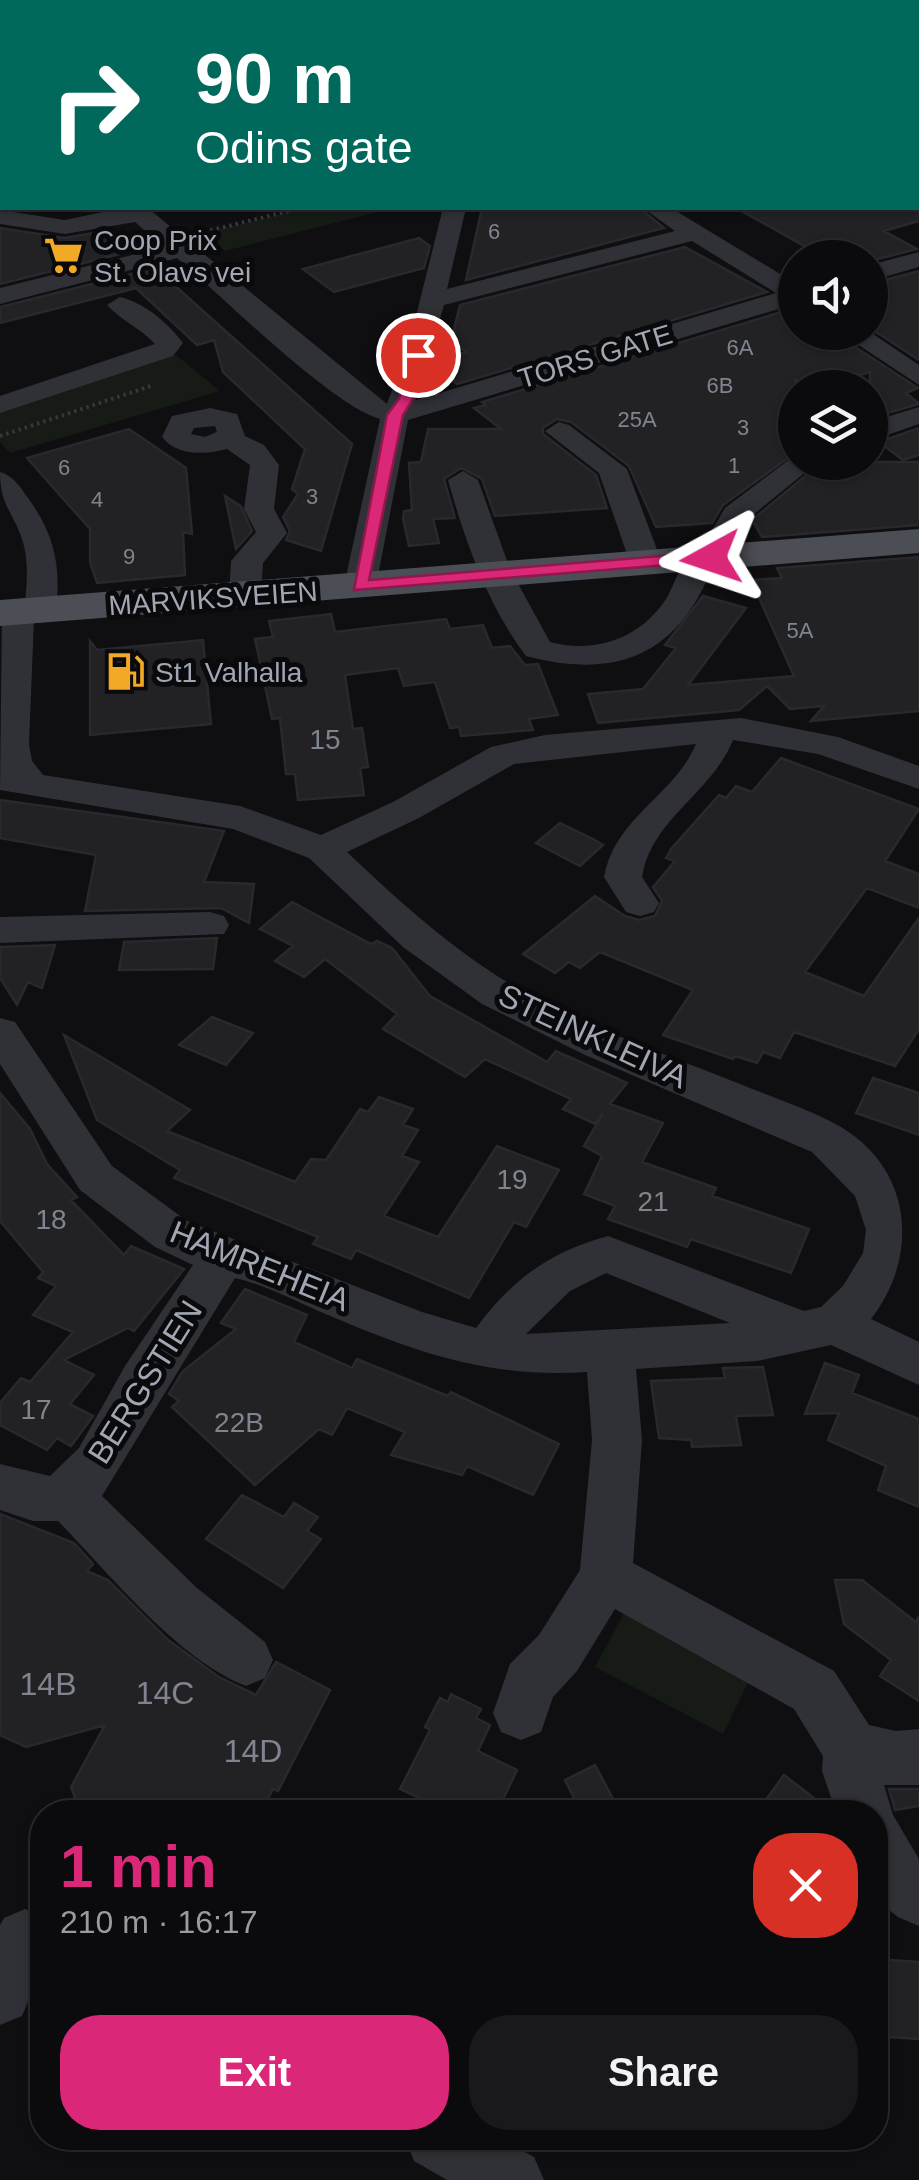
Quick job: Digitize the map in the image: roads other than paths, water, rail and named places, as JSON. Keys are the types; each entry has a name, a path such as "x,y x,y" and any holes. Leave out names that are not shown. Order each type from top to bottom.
{"main road":[{"name":"MARVIKSVEIEN","path":"20,612 919,541"}],"street":[{"path":"360,586 395,415 406,399 453,210"},
{"path":"658,210 778,285"},
{"path":"0,218 68,234 137,211 187,243 372,408 395,415"},
{"path":"430,301 694,233"},
{"path":"0,296 187,243"},
{"path":"888,267 919,258"},
{"name":"TORS GATE","path":"395,415 778,300"},
{"path":"0,405 164,350 170,343 154,327 120,305"},
{"path":"879,350 919,377"},
{"path":"888,426 919,415"},
{"path":"559,431 612,469 646,563"},
{"path":"227,439 258,455 268,477 259,508 272,533 246,561 245,595"},
{"path":"463,480 470,508 501,574 502,586 534,645 576,656 611,654 650,638 689,590 695,571"},
{"path":"722,539 736,514 780,480"},
{"path":"1,483 38,534 46,558 20,612 11,744 15,780"},
{"path":"640,904 623,876 629,849 698,771 719,730"},
{"path":"322,849 406,810 503,755 561,744 719,730 784,734 919,778"},
{"name":"STEINKLEIVA","path":"15,780 72,794 240,818 322,849 410,932 523,1009 614,1053 827,1140 855,1162 876,1188 889,1215 888,1243 864,1299 819,1328"},
{"path":"0,930 210,925"},
{"name":"HAMREHEIA","path":"0,1033 96,1178 172,1234 414,1330 486,1350 532,1355 757,1340 819,1328"},
{"path":"486,1350 532,1292 582,1259 608,1254 919,1365"},
{"name":"BERGSTIEN","path":"0,1486 49,1500 66,1495 103,1454 130,1402 224,1256"},
{"path":"521,1713 529,1683 558,1653 606,1576 617,1458 610,1350"},
{"path":"66,1495 178,1606 246,1660"},
{"path":"606,1576 814,1690 852,1750 851,1771 861,1800"},
{"path":"852,1750 896,1759 919,1756"},
{"path":"888,1862 896,1878 919,1896"},
{"path":"0,1994 22,1937"},
{"path":"459,2150 511,2180"}],"place":[{"name":"Coop Prix St. Olavs vei","path":"64,256"},
{"name":"St1 Valhalla","path":"125,672"}]}
